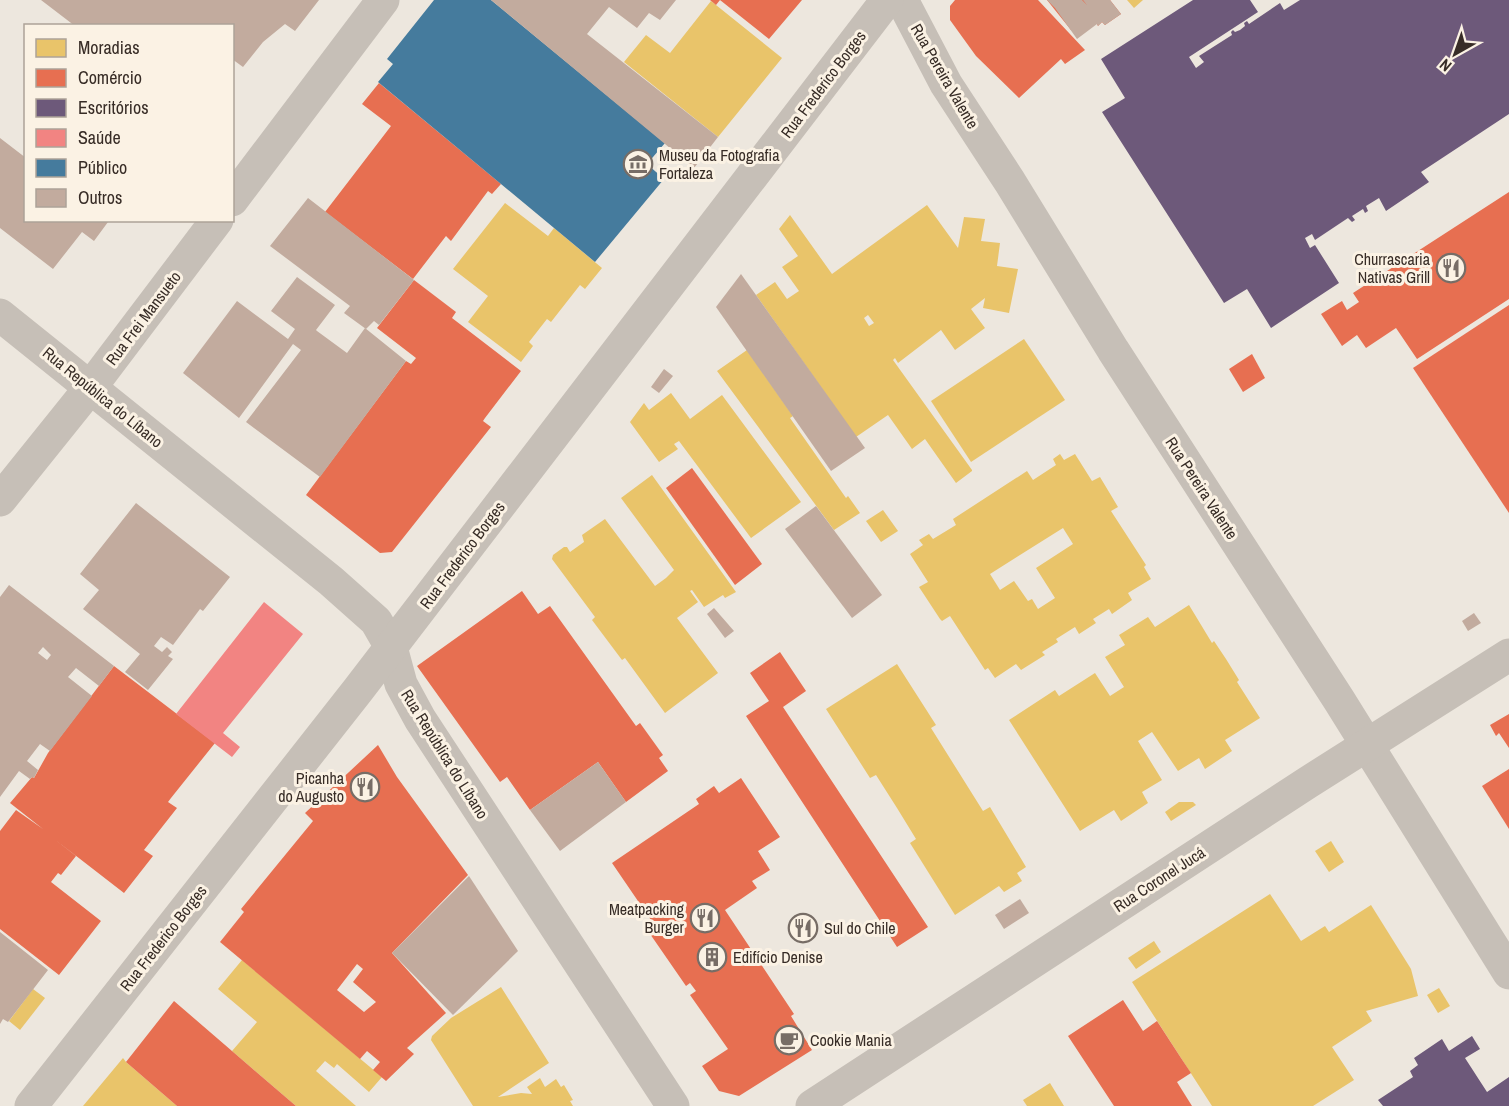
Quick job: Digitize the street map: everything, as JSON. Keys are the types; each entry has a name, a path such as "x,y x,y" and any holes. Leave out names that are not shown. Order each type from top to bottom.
{"street":[{"path":"234,197 383,0"},
{"name":"Rua Frederico Borges","path":"31,1106 391,647 887,0"},
{"name":"Rua Pereira Valente","path":"902,0 946,84 1010,182 1113,350 1367,744 1509,973"},
{"name":"Rua Frei Mansueto","path":"0,500 90,388 215,222"},
{"name":"Rua República do Líbano","path":"0,315 331,581 376,621 391,647 401,684 420,719 673,1106"},
{"name":"Rua Coronel Jucá","path":"812,1106 1367,744 1509,655"}],"building: Moradias":[{"path":"1127,0 1143,0 1134,8"},
{"path":"711,1 782,58 718,137 624,62 646,35 670,53"},
{"path":"505,203 548,236 554,228 602,268 585,289 580,285 551,322 547,319 529,342 533,346 521,362 468,322 488,296 453,269"},
{"path":"927,205 958,248 964,217 985,219 981,241 1000,243 997,266 1018,269 1009,313 983,308 985,298 971,309 985,328 955,350 941,330 898,363 895,358 893,360 972,470 956,483 925,439 912,449 888,415 856,437 756,295 775,282 787,299 799,291 782,267 798,256 779,229 790,215 832,274","holes":["868,315 874,323 869,326 864,318"]},
{"path":"1024,339 1065,400 971,462 931,401"},
{"path":"747,350 793,416 790,418 846,498 848,496 860,513 834,530 717,371"},
{"path":"671,393 690,419 722,395 801,502 751,538 679,441 674,444 678,449 659,462 630,422 644,403 649,410"},
{"path":"1060,454 1064,460 1075,454 1092,481 1100,477 1118,507 1111,511 1146,565 1144,567 1151,579 1128,593 1132,600 1112,614 1109,609 1093,619 1096,623 1079,634 1075,627 1056,639 1058,642 1042,652 1045,655 1021,670 1016,664 995,678 988,668 985,670 950,616 942,621 940,619 919,587 928,582 910,554 923,545 919,540 929,534 933,539 956,525 953,519 1027,471 1033,480 1056,465 1053,459","holes":["1063,528 1073,544 1036,568 1055,598 1038,609 1032,599 1028,601 1014,581 1000,590 990,574"]},
{"path":"652,475 736,592 725,598 723,595 704,607 692,590 690,591 698,602 677,618 718,673 665,713 625,658 622,660 592,620 595,617 552,559 553,555 564,547 567,547 570,552 584,542 582,535 605,519 655,586 666,578 674,570 621,498"},
{"path":"883,510 898,531 881,542 866,521"},
{"path":"1189,605 1212,643 1214,641 1226,659 1239,680 1237,682 1260,718 1225,740 1232,751 1205,769 1199,758 1178,771 1152,732 1138,741 1162,780 1142,792 1148,803 1121,821 1114,810 1080,831 1009,720 1055,690 1059,696 1095,673 1110,696 1124,687 1105,657 1125,645 1119,635 1148,617 1155,627"},
{"path":"897,664 936,725 931,728 983,811 990,807 1026,867 1017,873 1022,881 1004,892 999,886 955,915 910,843 916,839 897,808 876,775 870,778 826,709"},
{"path":"1179,802 1193,802 1196,805 1171,821 1165,812"},
{"path":"1331,841 1344,862 1329,872 1315,851"},
{"path":"1270,894 1301,941 1325,926 1329,932 1371,905 1411,969 1418,996 1366,1011 1372,1021 1332,1047 1354,1080 1313,1106 1212,1106 1132,982"},
{"path":"1154,941 1161,952 1136,969 1128,958"},
{"path":"242,960 382,1077 369,1092 337,1064 334,1068 325,1061 316,1071 356,1106 296,1106 232,1051 257,1022 218,989"},
{"path":"501,987 549,1063 498,1097 521,1093 532,1094 527,1087 540,1078 545,1087 556,1079 561,1087 564,1085 573,1100 570,1101 573,1106 473,1106 431,1040 432,1036 451,1018"},
{"path":"1439,988 1450,1006 1438,1013 1427,995"},
{"path":"33,989 45,998 20,1030 9,1021"},
{"path":"123,1058 126,1062 177,1106 83,1106"},
{"path":"1050,1083 1064,1106 1027,1106 1023,1100"}],"building: Comércio":[{"path":"710,0 720,0 716,5"},
{"path":"720,0 802,0 769,39"},
{"path":"955,0 1038,0 1085,50 1065,64 1061,59 1019,98 976,56 950,20 950,6"},
{"path":"1047,0 1110,0 1121,14 1105,25 1102,22 1098,26 1099,22 1092,14 1071,30"},
{"path":"379,83 501,184 492,194 488,191 451,241 446,236 413,279 325,212 391,126 362,104"},
{"name":"Churrascaria Nativas Grill","path":"1509,192 1509,299 1417,359 1396,328 1366,348 1357,335 1342,346 1321,314 1342,301 1347,310 1359,302 1353,293"},
{"path":"414,280 456,312 452,318 521,371 483,421 491,427 392,552 380,553 306,495 406,361 411,364 416,358 377,328"},
{"path":"1509,305 1509,513 1413,368"},
{"path":"1252,354 1265,378 1243,392 1229,369"},
{"path":"692,468 762,564 735,585 666,488"},
{"path":"522,591 538,614 550,606 636,726 640,723 663,755 659,758 668,771 626,802 598,762 530,810 507,777 500,782 417,666"},
{"path":"780,652 806,691 783,707 928,927 897,947 746,716 769,701 750,673"},
{"path":"114,666 215,743 168,802 177,808 144,850 153,856 124,893 53,838 76,856 61,875 58,873 51,882 101,921 59,975 0,929 0,831 16,810 43,829 10,803 32,777 34,778 48,753"},
{"path":"1509,714 1509,748 1499,733 1496,736 1490,725"},
{"path":"378,745 397,777 468,875 392,953 446,1013 407,1048 414,1054 386,1081 373,1070 380,1062 367,1051 360,1059 220,942 244,912 241,909 313,821 305,813","holes":["357,964 363,969 353,982 376,1002 364,1012 337,990"]},
{"path":"1509,769 1509,829 1482,786"},
{"name":"Edifício Denise","path":"741,778 780,837 758,851 770,870 752,881 757,888 725,910 794,1014 791,1016 812,1050 739,1096 719,1091 702,1066 728,1049 690,995 696,991 690,983 686,986 648,931 647,928 653,923 612,863 699,804 696,799 714,786 719,793"},
{"path":"1123,1000 1143,1031 1157,1021 1191,1073 1177,1082 1192,1106 1114,1106 1068,1036"},
{"path":"174,1001 296,1106 177,1106 126,1062"}],"building: Escritórios":[{"path":"1193,0 1250,0 1258,12 1189,57 1196,68 1204,62 1199,56 1232,35 1233,30 1235,32 1240,30 1245,26 1244,23 1247,21 1249,24 1280,3 1284,10 1300,0 1509,0 1509,114 1421,172 1429,182 1386,211 1379,198 1366,206 1368,211 1365,213 1363,209 1352,216 1355,220 1352,222 1348,218 1315,240 1312,234 1305,238 1310,248 1315,245 1339,283 1271,328 1247,289 1224,303 1102,112 1125,98 1101,59"},
{"path":"1472,1036 1480,1049 1465,1058 1487,1092 1509,1077 1509,1106 1383,1106 1378,1100 1413,1077 1410,1071 1418,1065 1414,1058 1442,1039 1449,1051"}],"building: Saúde":[{"path":"264,602 303,634 223,733 240,747 232,757 176,714"}],"building: Público":[{"path":"434,0 491,0 665,143 647,164 664,179 595,262 378,82 393,64 387,59"}],"building: Outros":[{"path":"41,0 319,0 295,31 285,24 263,42 243,67 234,60 234,24 72,24"},
{"path":"491,0 676,0 660,20 649,13 637,28 609,7 587,34 718,137 694,168"},
{"path":"1047,0 1082,0 1087,5 1083,0 1110,0 1121,14 1105,25 1102,22 1098,26 1097,24 1077,39"},
{"path":"0,138 24,156 24,222 108,222 94,241 82,232 53,269 0,228"},
{"path":"308,198 414,280 379,325 374,321 366,329 344,313 350,306 270,246"},
{"path":"741,274 865,448 831,471 716,307"},
{"path":"297,277 335,305 317,331 347,353 365,328 406,361 320,477 246,422 301,350 293,344 239,418 183,373 237,301 288,339 295,329 271,311"},
{"path":"664,369 673,376 659,393 651,387"},
{"path":"136,503 230,577 203,611 200,609 173,645 161,637 154,646 162,652 167,647 172,652 168,656 173,659 148,690 125,672 140,654 83,609 99,590 80,574"},
{"path":"816,506 882,595 852,618 785,529"},
{"path":"9,585 114,666 99,686 76,668 68,677 92,696 50,751 40,744 27,761 38,770 34,778 30,779 19,771 0,797 0,597","holes":["43,647 51,655 47,660 38,653"]},
{"path":"714,608 734,631 725,638 707,614"},
{"path":"1474,613 1481,623 1468,631 1462,621"},
{"path":"598,762 626,802 560,851 530,810"},
{"path":"469,876 518,951 453,1015 392,953"},
{"path":"1020,899 1029,913 1004,929 995,915"},
{"path":"0,932 48,970 8,1022 3,1019 0,1024"}],"place":[{"name":"Museu da Fotografia Fortaleza","path":"638,164"},
{"name":"Churrascaria Nativas Grill","path":"1451,268"},
{"name":"Picanha do Augusto","path":"365,787"},
{"name":"Meatpacking Burger","path":"705,918"},
{"name":"Sul do Chile","path":"803,928"},
{"name":"Edifício Denise","path":"712,957"},
{"name":"Cookie Mania","path":"789,1040"}]}
